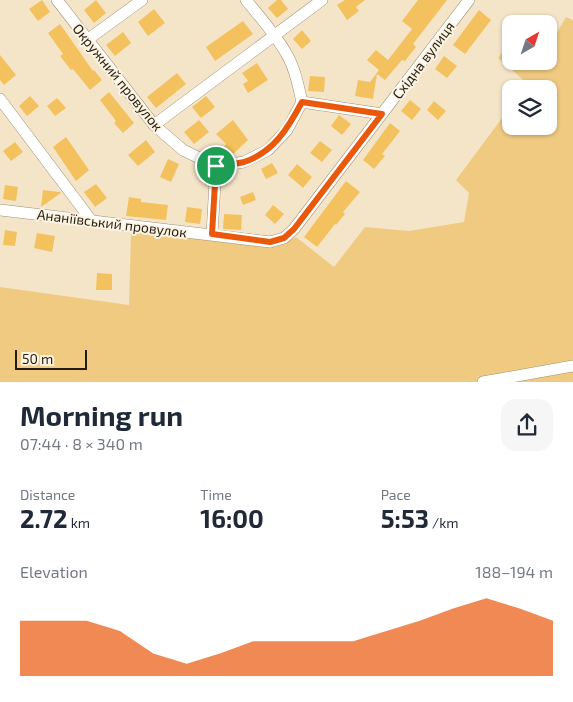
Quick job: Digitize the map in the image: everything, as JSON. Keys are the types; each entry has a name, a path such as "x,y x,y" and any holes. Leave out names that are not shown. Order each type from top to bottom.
{"street":[{"name":"Окружний провулок","path":"57,0 154,125 183,150 216,166"},
{"path":"87,40 142,0"},
{"path":"212,234 216,166 244,162 268,150 287,130 302,102 296,76 287,55 275,35 246,0"},
{"path":"154,125 322,0"},
{"name":"Східна вулиця","path":"284,238 294,229 469,0"},
{"path":"0,99 91,220"},
{"path":"302,102 382,114"},
{"name":"Ананіївський провулок","path":"0,210 270,242 284,238"},
{"path":"483,382 573,366"}],"shaded area":[{"path":"566,17 573,20 573,382 0,382 0,287 129,305 131,232 276,247 296,237 334,267 365,227 409,231 464,222 469,193 456,180 502,118 502,135 557,135 557,80 523,80 512,70 558,70 558,31"},
{"path":"502,52 502,61 498,58"}],"building":[{"path":"42,0 50,12 38,21 29,9"},
{"path":"96,0 106,13 94,23 84,10"},
{"path":"277,0 281,0 288,9 277,18 268,8"},
{"path":"345,0 365,0 356,7 359,11 347,20 337,5"},
{"path":"418,0 447,0 413,44 416,47 405,61 402,60 385,80 377,74 373,99 355,96 358,80 370,82 379,70 367,60 376,50 388,60 412,29 402,21"},
{"path":"154,9 165,23 148,36 138,22"},
{"path":"479,10 491,20 465,54 453,45"},
{"path":"243,21 253,34 215,61 206,47"},
{"path":"60,24 93,71 102,80 90,90 60,56 63,54 48,33"},
{"path":"302,30 311,41 302,49 293,39"},
{"path":"123,32 131,43 115,56 106,45"},
{"path":"0,55 16,75 4,85 0,80"},
{"path":"444,56 457,66 447,78 435,69"},
{"path":"257,63 268,80 248,93 243,84 248,81 242,73"},
{"path":"177,73 186,84 156,108 147,97"},
{"path":"310,76 325,77 324,92 308,91"},
{"path":"109,92 134,123 123,133 114,123 116,121 100,100"},
{"path":"30,96 39,106 27,116 19,106"},
{"path":"206,96 215,107 201,118 192,107"},
{"path":"57,98 66,108 55,116 47,106"},
{"path":"410,100 421,109 412,120 401,111"},
{"path":"434,101 446,111 438,120 427,110"},
{"path":"339,115 351,124 342,135 331,126"},
{"path":"199,120 209,132 194,144 184,132"},
{"path":"233,120 248,140 231,156 223,148 226,144 216,134"},
{"path":"390,123 400,131 382,154 385,156 374,169 363,160"},
{"path":"66,137 89,170 76,181 53,147"},
{"path":"146,140 155,152 138,166 128,155"},
{"path":"320,141 332,150 322,162 310,153"},
{"path":"15,142 23,152 11,161 3,151"},
{"path":"168,159 179,164 171,182 160,177"},
{"path":"272,163 278,173 266,179 261,169"},
{"path":"297,164 312,177 303,188 288,175"},
{"path":"346,181 360,192 343,212 345,214 317,247 304,237"},
{"path":"96,184 107,198 95,207 84,192"},
{"path":"5,185 18,187 16,201 3,199"},
{"path":"43,190 60,192 61,193 41,207"},
{"path":"253,192 256,200 243,205 240,197"},
{"path":"129,197 141,199 141,202 168,205 166,220 126,216"},
{"path":"273,205 284,214 275,224 265,215"},
{"path":"187,207 202,209 200,224 185,222"},
{"path":"224,214 242,215 241,230 223,229"},
{"path":"5,230 17,232 15,246 3,245"},
{"path":"37,233 55,236 52,252 34,248"},
{"path":"97,273 112,274 112,290 96,290"}],"route":[{"path":"302,102 382,114 294,229 284,238 270,242 212,234 216,166 244,162 268,150 287,130 302,102"}]}
